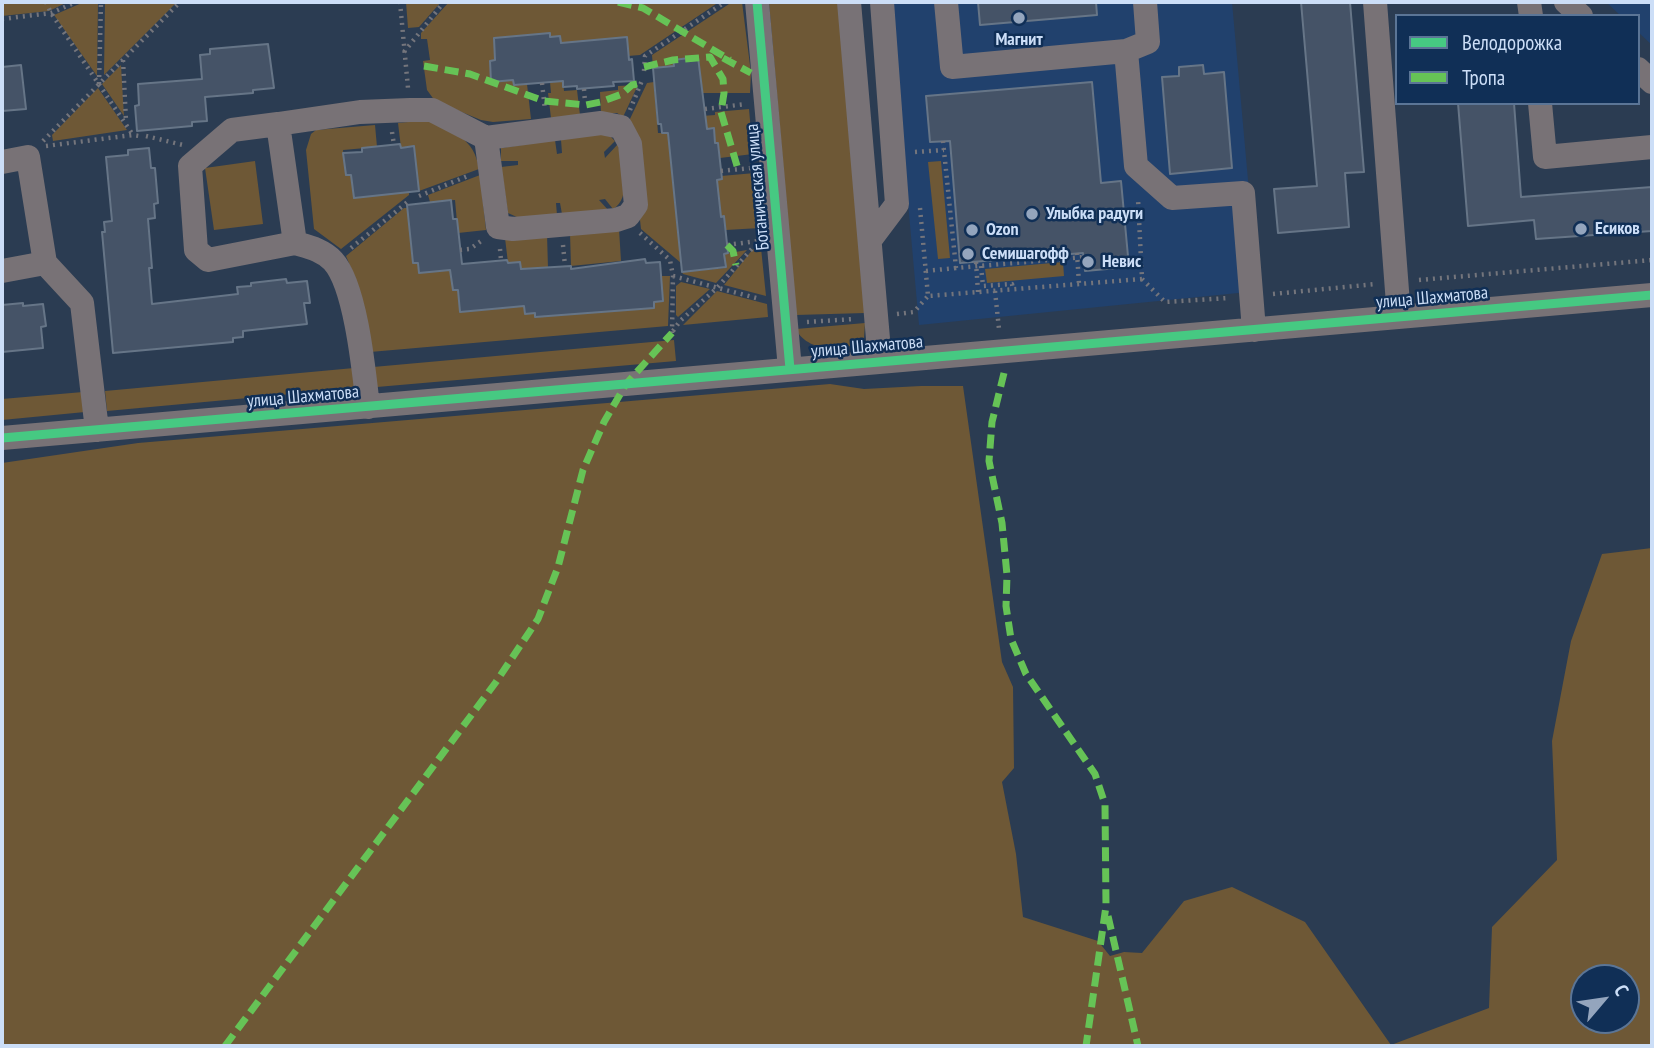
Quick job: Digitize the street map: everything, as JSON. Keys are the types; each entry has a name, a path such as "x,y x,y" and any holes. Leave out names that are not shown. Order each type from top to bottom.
{"street":[{"name":"Ботаническая улица","path":"757,2 790,369"},
{"path":"849,2 880,362"},
{"path":"870,240 897,204 882,2"},
{"path":"946,2 952,66 1126,51 1148,42 1145,2"},
{"path":"1375,2 1399,317"},
{"path":"1566,2 1579,14"},
{"path":"1126,51 1136,166 1172,198 1243,192 1254,330"},
{"path":"1540,105 1545,158 1652,147"},
{"path":"368,407 347,284 334,261 316,248 295,243 208,260 196,250 190,166 232,130 360,112 432,110 486,138 601,123 621,127 630,144 636,205 628,216 616,220 513,229 498,227 486,138"},
{"path":"278,124 295,243"},
{"path":"2,162 29,157 45,263 82,303 97,430"},
{"path":"2,271 45,263"},
{"name":"улица Шахматова","path":"2,438 1652,295"}],"path":[{"path":"46,2 99,84 136,135 38,147 99,84 123,59 180,2"},
{"path":"2,19 51,13 76,2"},
{"path":"99,84 101,2"},
{"path":"400,2 410,110"},
{"path":"404,52 444,2"},
{"path":"644,71 645,56 725,2"},
{"path":"123,59 126,123"},
{"path":"705,109 754,103"},
{"path":"146,136 204,152"},
{"path":"914,139 916,165"},
{"path":"943,141 956,268"},
{"path":"915,152 944,150"},
{"path":"886,316 914,312 928,296 1142,279 1136,166"},
{"path":"721,171 759,167"},
{"path":"419,196 492,168"},
{"path":"334,261 410,200"},
{"path":"920,205 928,296"},
{"path":"628,216 641,235 670,260 673,276 672,333 680,321 717,288 749,250"},
{"path":"727,245 758,241"},
{"path":"926,271 1080,256 1079,284"},
{"path":"977,265 983,286 1012,284 1013,289"},
{"path":"977,265 978,292"},
{"path":"673,276 769,301"},
{"path":"995,290 1000,333"},
{"path":"796,323 865,318"}],"shaded area":[{"path":"2,2 68,2 49,11 2,16"},
{"path":"84,2 98,2 97,76 54,15"},
{"path":"105,2 177,2 104,75"},
{"path":"406,2 441,2 419,27 408,28"},
{"path":"449,2 719,2 640,55 628,56 561,43 560,36 550,37 549,33 494,38 495,60 490,61 491,82 513,80 514,85 527,84 531,119 493,122 481,120 435,101 427,90 423,61 430,60 427,39 421,39 421,33"},
{"path":"732,2 742,2 751,73 750,93 703,93 698,58 674,60 674,66 653,68 652,55"},
{"path":"769,2 838,2 865,313 796,315"},
{"path":"890,2 1232,2 1258,291 919,325"},
{"path":"1606,2 1652,2 1652,45 1640,34 1640,14 1619,14"},
{"path":"121,65 124,116 102,84"},
{"path":"563,81 564,91 577,90 580,115 551,118 548,93 551,93 550,82"},
{"path":"654,82 658,133 668,133 681,263 641,229 629,121 647,83"},
{"path":"638,85 623,117 617,113 601,113 600,92 618,90 618,86"},
{"path":"98,88 127,130 53,141 52,135"},
{"path":"749,109 753,154 720,158 713,128 703,129 702,116"},
{"path":"429,120 468,143 479,169 419,191 414,147 401,148 398,123"},
{"path":"375,125 377,147 343,150 346,175 351,175 354,198 409,192 409,195 341,249 314,229 306,150 311,134 316,130"},
{"path":"579,134 609,135 615,141 604,152 605,158 618,144 624,180 623,197 619,204 613,209 605,199 599,200 609,211 562,214 560,203 556,203 557,215 519,218 508,213 501,167 518,165 518,161 501,161 501,148 555,140 557,154 562,153 561,140"},
{"path":"255,161 263,224 214,230 205,168"},
{"path":"941,161 950,258 938,259 928,162"},
{"path":"755,173 760,228 726,230 724,216 721,217 717,180 721,176"},
{"path":"480,175 486,230 458,233 455,200 430,202 428,195"},
{"path":"404,208 408,208 413,263 418,263 419,273 450,270 453,290 458,290 460,312 524,306 525,313 535,313 535,317 654,308 654,302 663,301 661,276 670,276 668,326 370,352 356,280 346,256"},
{"path":"619,229 621,261 571,266 570,233"},
{"path":"547,234 548,268 521,270 520,262 508,263 505,238"},
{"path":"761,248 766,296 724,285 753,249"},
{"path":"747,250 716,283 682,272 725,268 724,254"},
{"path":"1063,262 1064,276 987,283 985,269"},
{"path":"681,282 710,289 678,317 676,286"},
{"path":"717,291 767,304 768,317 683,325"},
{"path":"865,323 864,338 848,347 838,348 809,342 801,337 796,329"},
{"path":"674,340 676,361 377,387 373,367"},
{"path":"354,368 356,388 107,411 105,391"},
{"path":"830,384 864,389 963,386 1002,662 1013,687 1014,768 1002,782 1016,854 1023,917 1098,941 1110,956 1124,952 1142,953 1184,901 1232,887 1305,922 1391,1045 1489,1008 1492,927 1557,860 1552,741 1571,641 1602,554 1652,548 1652,1046 2,1046 2,463 138,443"},
{"path":"83,392 85,412 2,420 2,399"}],"building":[{"name":"Магнит","path":"978,2 1096,2 1097,15 980,25"},
{"path":"1301,2 1350,2 1364,172 1345,173 1349,227 1278,233 1274,189 1317,186"},
{"path":"550,33 550,37 560,36 561,43 627,37 634,81 613,82 614,86 577,89 577,86 563,87 563,81 514,85 513,80 491,82 490,61 495,60 494,38"},
{"path":"268,44 274,88 253,90 253,93 205,97 207,121 192,122 192,126 137,131 135,106 139,105 138,84 202,79 200,55 210,54 210,49"},
{"path":"698,57 707,129 714,128 715,143 718,143 722,179 717,180 728,253 724,254 726,267 682,272 668,133 662,133 661,124 658,124 653,68 674,66 673,60"},
{"path":"21,65 26,109 2,111 2,67"},
{"path":"1203,65 1204,74 1224,72 1232,168 1170,174 1162,77 1179,76 1179,67"},
{"path":"1092,82 1101,183 1121,181 1129,267 1085,271 1083,253 960,263 950,141 930,142 926,96"},
{"path":"1458,105 1514,105 1521,197 1652,187 1652,231 1536,239 1534,220 1468,226"},
{"path":"400,144 401,148 414,146 419,191 354,198 351,175 346,175 343,153"},
{"path":"149,148 151,168 155,168 158,203 154,204 155,218 148,219 152,304 238,294 237,287 251,286 251,283 286,279 287,283 307,281 310,303 304,303 307,324 243,331 243,337 233,338 233,342 113,353 102,232 105,232 104,222 112,221 106,157 128,155 128,150"},
{"path":"451,200 453,219 457,219 462,264 507,260 508,263 520,262 521,269 571,266 571,269 645,259 646,263 660,262 663,301 654,302 654,308 535,317 535,313 525,314 524,306 460,312 458,290 453,290 450,270 419,273 418,263 413,263 407,205"},
{"path":"23,303 23,306 43,304 46,326 41,327 43,348 2,352 2,305"}],"marked path":[{"path":"618,2 643,8 730,60"},
{"path":"644,67 673,60 710,57 723,79 721,112 738,169"},
{"path":"723,58 751,73"},
{"path":"424,66 470,74 544,101 586,105 622,94 632,85 642,83"},
{"path":"727,245 733,251 736,265"},
{"path":"225,1046 496,682 538,619 558,567 583,470 604,422 626,384 672,333"},
{"path":"1004,373 992,422 989,461 1002,523 1007,575 1006,606 1011,639 1026,674 1095,774 1105,804 1106,906 1086,1046"},
{"path":"1108,916 1138,1046"}],"cycle path":[{"path":"757,2 790,369"},
{"path":"2,438 1652,295"}],"place":[{"name":"Магнит","path":"1019,18"},
{"name":"Улыбка радуги","path":"1032,214"},
{"name":"Есиков","path":"1581,229"},
{"name":"Ozon","path":"972,230"},
{"name":"Семишагофф","path":"968,254"},
{"name":"Невис","path":"1088,262"}]}
